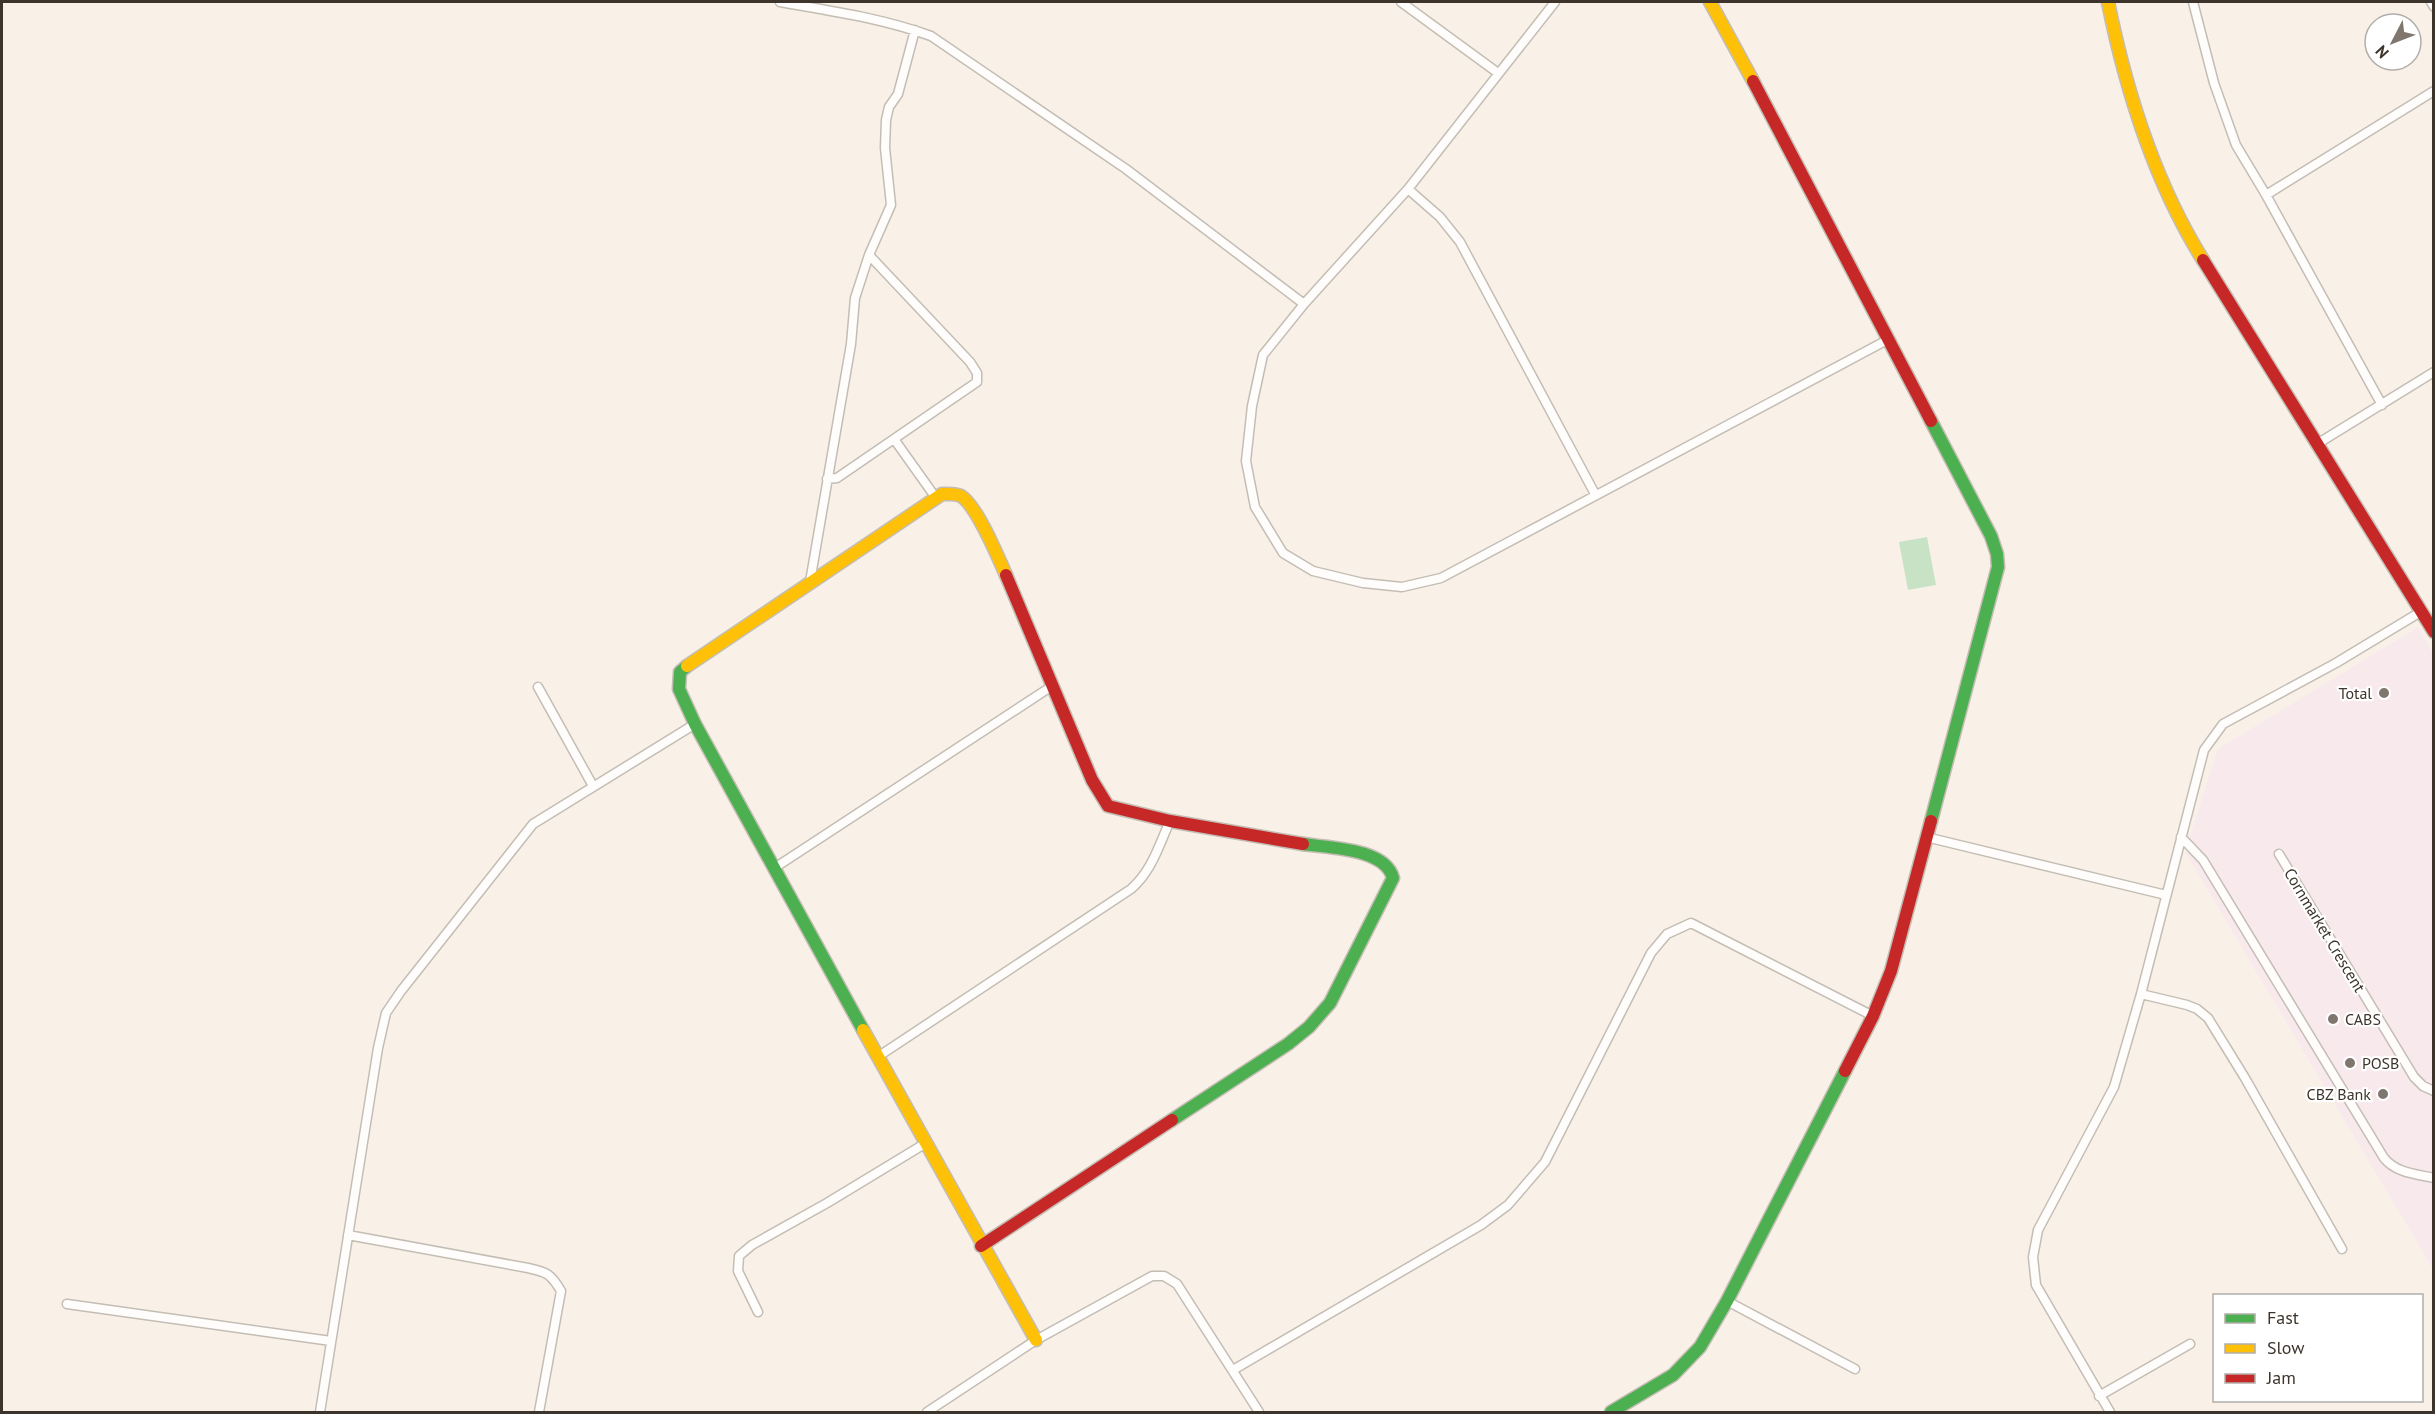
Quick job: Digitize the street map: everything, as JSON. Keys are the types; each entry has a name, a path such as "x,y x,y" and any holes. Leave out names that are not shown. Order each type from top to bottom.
{"street":[{"path":"780,2 865,17 931,36 1126,169 1304,304"},
{"path":"1401,2 1498,73"},
{"path":"1555,2 1408,189 1304,304 1263,355 1252,406 1246,461 1255,507 1283,553 1313,571 1363,584 1402,587 1441,578 1889,339"},
{"path":"1611,1413 1678,1372 1689,1362 1726,1301 1873,1016 1891,971 1998,567 1997,554 1991,536 1710,2"},
{"path":"2108,2 2117,47 2153,159 2194,245 2433,632"},
{"path":"2193,2 2214,83 2236,145 2382,405"},
{"path":"2431,2 2433,7"},
{"path":"810,582 851,344 855,298 869,255 891,205 885,148 886,120 889,107 898,94 915,30"},
{"path":"2266,195 2433,91"},
{"path":"1408,189 1440,217 1460,242 1595,494"},
{"path":"827,479 837,478 977,382 977,373 869,255"},
{"path":"2317,444 2433,372"},
{"path":"894,439 936,498"},
{"path":"981,1246 1288,1044 1309,1027 1330,1003 1393,878 1390,868 1383,861 1370,855 1170,821 1108,806 1092,780 990,538 964,498 956,494 942,494 694,659 681,672 679,688 695,724 776,867 981,1246 1036,1340"},
{"path":"2110,1413 2036,1285 2033,1257 2038,1230 2114,1087 2141,994 2204,750 2223,724 2336,663 2422,611"},
{"path":"776,867 1052,686"},
{"path":"538,687 593,786"},
{"path":"320,1413 378,1048 386,1013 401,990 533,824 695,724"},
{"path":"879,1056 1131,889 1143,879 1150,868 1170,821"},
{"path":"1926,837 2166,895"},
{"path":"2181,837 2203,860 2389,1165 2399,1170 2433,1178"},
{"name":"Cornmarket Crescent","path":"2279,854 2414,1077 2423,1086 2433,1091"},
{"path":"1233,1370 1481,1225 1508,1204 1545,1162 1651,953 1667,934 1691,923 1873,1016"},
{"path":"2141,994 2187,1005 2197,1009 2208,1018 2245,1078 2342,1249"},
{"path":"758,1312 738,1271 739,1256 752,1245 926,1143"},
{"path":"348,1235 528,1268 552,1276 561,1291 539,1413"},
{"path":"927,1413 1036,1340 1152,1276 1164,1276 1177,1284 1259,1413"},
{"path":"1726,1301 1855,1370"},
{"path":"68,1304 331,1341"},
{"path":"2099,1396 2190,1344"}],"shaded area":[{"path":"2418,627 2434,655 2433,1269 2185,852 2218,749"}],"green space":[{"path":"1927,537 1936,585 1908,590 1899,542"}],"traffic: fast":[{"path":"1931,421 1991,536 1997,554 1998,567 1931,821"},
{"path":"687,666 680,672 679,689 695,724 863,1030"},
{"path":"1172,1120 1288,1044 1309,1027 1330,1003 1393,878 1388,868 1368,855 1303,844"},
{"path":"1611,1412 1673,1375 1700,1347 1727,1301 1845,1071"}],"traffic: slow":[{"path":"1710,2 1753,81"},
{"path":"2108,2 2124,69 2144,136 2170,200 2203,260"},
{"path":"687,666 942,494 959,495 974,510 1006,575"},
{"path":"863,1030 1036,1340"}],"traffic: jam":[{"path":"1753,81 1931,421"},
{"path":"2203,260 2434,632"},
{"path":"1006,575 1092,780 1108,806 1170,821 1303,844"},
{"path":"1845,1071 1873,1016 1891,971 1931,821"},
{"path":"981,1246 1172,1120"}],"place":[{"name":"Total","path":"2384,693"},
{"name":"CABS","path":"2333,1019"},
{"name":"POSB","path":"2350,1063"},
{"name":"CBZ Bank","path":"2383,1094"}]}
